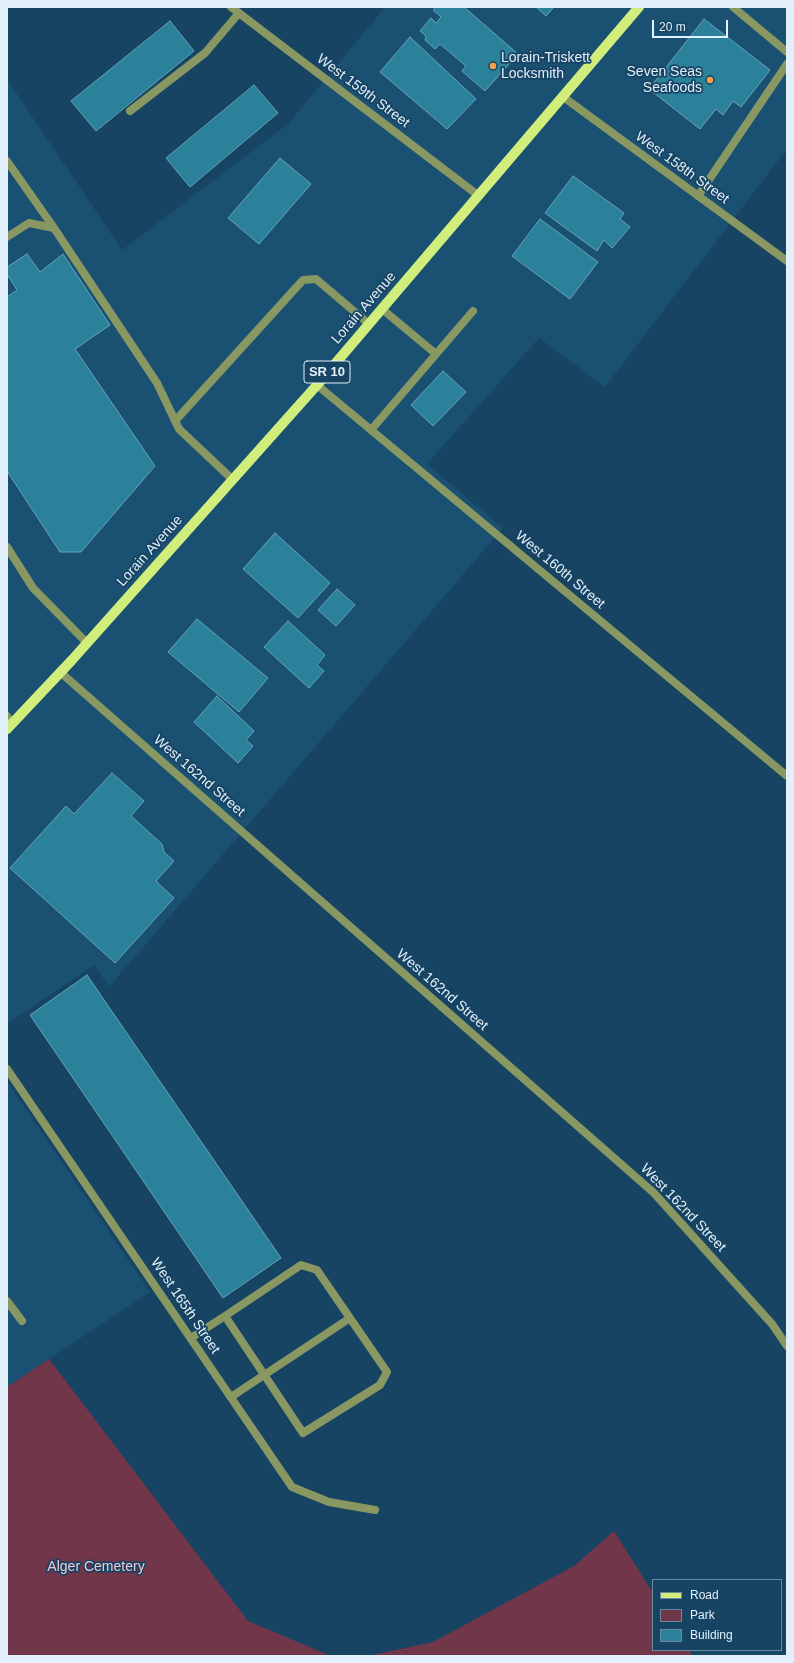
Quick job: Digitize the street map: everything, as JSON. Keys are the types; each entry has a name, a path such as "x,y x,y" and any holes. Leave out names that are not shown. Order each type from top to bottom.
{"main road":[{"name":"Lorain Avenue","path":"9,723 87,643 317,385 639,7"}],"street":[{"name":"West 159th Street","path":"231,7 479,196"},
{"path":"733,7 787,52"},
{"path":"130,111 205,53 239,13"},
{"path":"698,196 787,64"},
{"name":"West 158th Street","path":"562,96 787,261"},
{"path":"7,161 54,228 157,383 179,429 232,479"},
{"path":"7,237 29,223 54,228"},
{"path":"175,421 303,280 316,280 369,324"},
{"path":"382,309 436,354"},
{"path":"371,430 473,311"},
{"name":"West 160th Street","path":"317,385 787,776"},
{"path":"7,548 33,588 87,643"},
{"name":"West 162nd Street","path":"60,672 654,1193 772,1324 787,1346"},
{"name":"West 165th Street","path":"7,1069 292,1486 328,1502 375,1510"},
{"path":"191,1338 301,1265 317,1270 387,1372 380,1385 303,1433 225,1316"},
{"path":"7,1301 22,1321"},
{"path":"232,1398 350,1318"}],"shaded area":[{"path":"385,7 787,7 787,149 605,387 539,338 427,464 503,528 109,987 94,965 7,1024 7,79 122,250 288,124"},
{"path":"7,1081 150,1292 7,1387"}],"green space":[{"name":"Alger Cemetery","path":"49,1359 248,1621 331,1656 7,1656 7,1387"},
{"path":"614,1531 652,1591 652,1651 690,1651 693,1656 368,1656 433,1642 574,1566"}],"building":[{"path":"436,7 464,7 518,54 485,91 462,71 466,66 440,44 435,49 425,40 426,36 420,31 431,18 436,23 441,17 433,10"},
{"path":"536,7 554,7 546,16"},
{"name":"Seven Seas Seafoods","path":"704,19 770,70 741,107 733,101 723,115 716,109 700,129 649,89"},
{"path":"170,21 194,51 96,131 71,101"},
{"path":"410,37 476,99 447,129 380,72"},
{"path":"254,85 278,113 190,187 166,158"},
{"path":"280,158 311,184 259,244 228,218"},
{"path":"573,176 624,213 620,219 630,227 612,248 604,240 597,251 545,213"},
{"path":"540,219 598,262 570,299 512,256"},
{"path":"27,254 40,272 63,254 110,325 75,349 155,466 81,552 60,552 7,471 7,297 17,290 7,274 7,267"},
{"path":"443,371 466,392 433,426 411,405"},
{"path":"275,533 330,583 298,618 243,569"},
{"path":"337,589 355,605 336,626 318,610"},
{"path":"197,619 268,678 239,712 168,652"},
{"path":"288,621 325,655 317,665 324,671 309,688 264,647"},
{"path":"217,696 254,731 246,740 253,746 238,763 194,722"},
{"path":"112,773 144,801 131,816 162,844 164,852 174,861 156,881 174,898 115,963 10,868 66,806 74,814"},
{"path":"87,975 281,1258 223,1298 30,1015"}],"place":[{"name":"Lorain-Triskett Locksmith","path":"493,66"},
{"name":"Seven Seas Seafoods","path":"710,80"}]}
